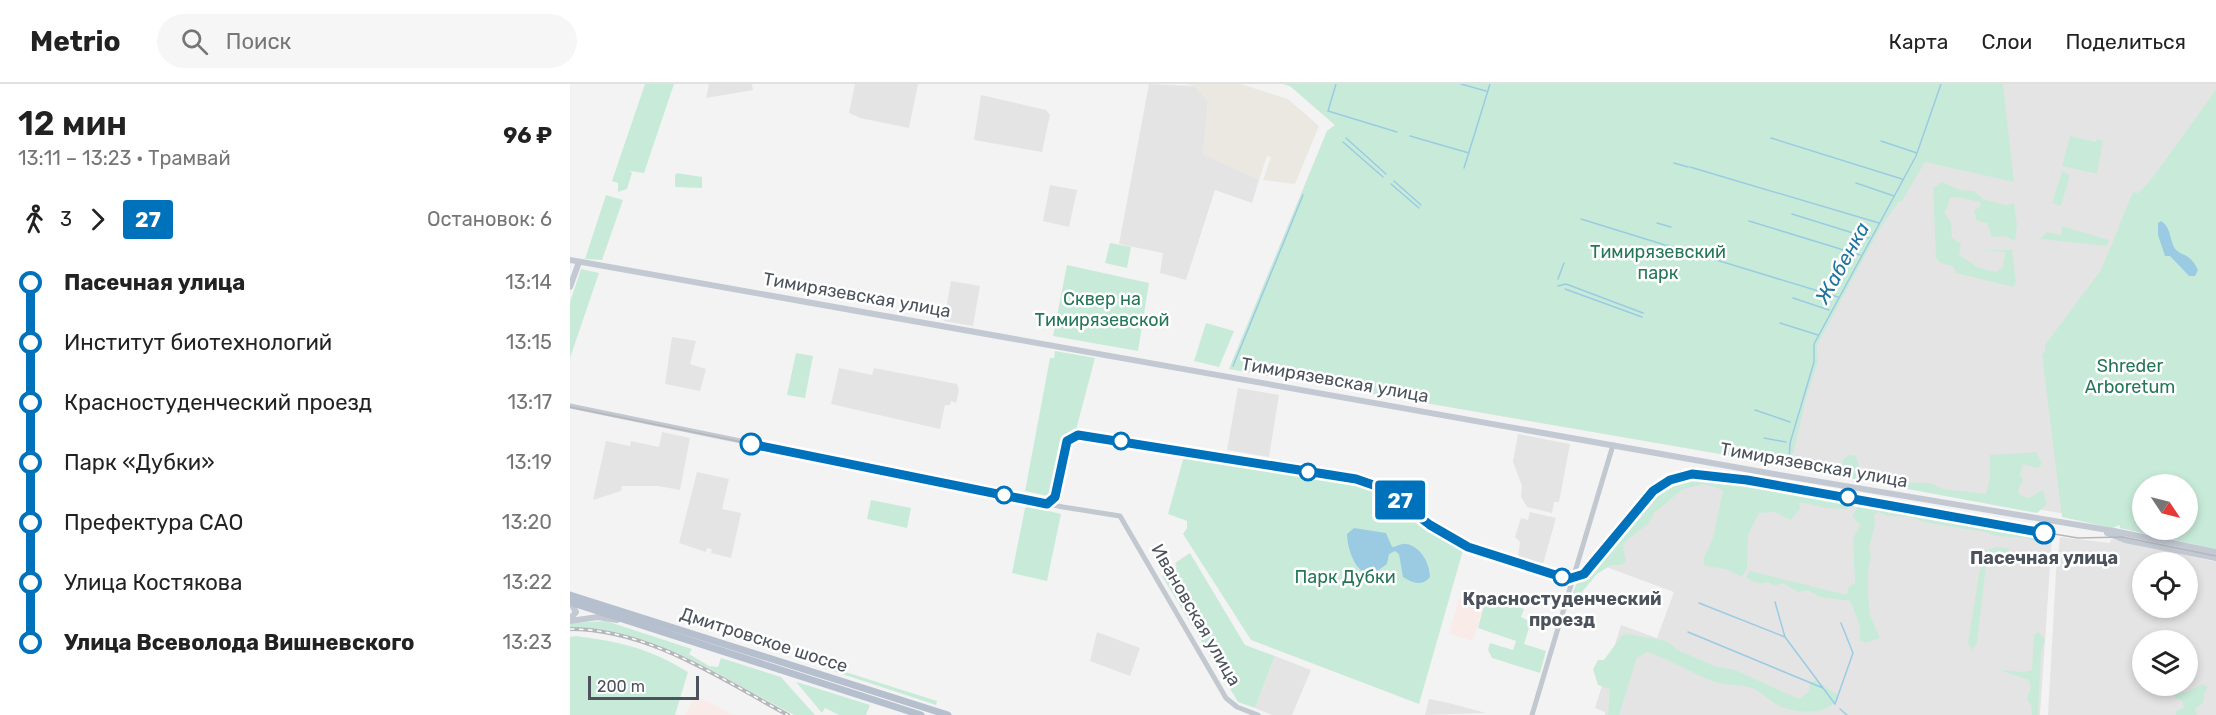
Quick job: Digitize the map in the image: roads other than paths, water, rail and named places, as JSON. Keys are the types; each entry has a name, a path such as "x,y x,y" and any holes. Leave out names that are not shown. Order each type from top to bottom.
{"main road":[{"name":"Тимирязевская улица","path":"570,260 2216,552"},
{"path":"570,287 579,262"},
{"name":"Тимирязевская улица","path":"2095,529 2125,540 2216,558"},
{"name":"Дмитровское шоссе","path":"570,595 948,715"},
{"path":"570,602 576,612 570,620"},
{"name":"Дмитровское шоссе","path":"570,602 921,715"},
{"path":"570,620 598,617 627,621"}],"street":[{"name":"Ивановская улица","path":"570,406 1063,507 1120,516 1226,698 1237,707 1258,715"},
{"path":"1532,715 1613,445"}],"water":[{"path":"2161,221 2168,229 2176,250 2195,264 2198,270 2195,276 2189,276 2170,256 2165,256 2158,235 2158,223"},
{"path":"1354,528 1386,533 1392,547 1404,544 1416,548 1426,561 1430,577 1424,582 1417,583 1403,577 1399,554 1395,551 1389,554 1387,564 1373,574 1362,571 1351,554 1347,540 1347,534"}],"waterway":[{"path":"1336,84 1328,111 1397,132"},
{"path":"1461,84 1486,91"},
{"path":"1464,168 1490,84"},
{"name":"Жабенка","path":"1789,462 1790,443 1814,362 1814,344 1916,156 1941,84"},
{"path":"1410,136 1469,153"},
{"path":"1346,138 1386,174"},
{"path":"1771,138 1902,179"},
{"path":"1881,141 1917,153"},
{"path":"1343,142 1383,177"},
{"path":"1674,163 1688,167"},
{"path":"1690,167 1879,223"},
{"path":"1394,181 1421,205"},
{"path":"1856,183 1894,196"},
{"path":"1391,184 1419,208"},
{"path":"1233,366 1303,195"},
{"path":"1792,214 1869,238"},
{"path":"1581,219 1665,245"},
{"path":"1749,221 1860,255"},
{"path":"1657,223 1671,227"},
{"path":"1667,245 1838,297"},
{"path":"1558,279 1564,263"},
{"path":"1558,286 1566,284 1643,313"},
{"path":"1565,289 1642,317"},
{"path":"1793,298 1829,310"},
{"path":"1780,323 1818,335"},
{"path":"1755,410 1790,422"},
{"path":"1764,438 1786,442"},
{"path":"1760,452 1782,457"},
{"path":"1775,602 1785,637 1835,704 1853,653 1841,623"},
{"path":"1699,603 1785,637"},
{"path":"1688,632 1823,688"},
{"path":"1840,709 1847,715"}],"tram line":[{"path":"570,407 1047,504 1055,497 1066,443 1078,435 1356,479 1382,488 1430,525 1468,547 1568,579 1584,574 1647,497 1680,478 1699,474 2078,538 2123,537 2216,556"},
{"name":"27","path":"751,444 1047,504 1055,497 1067,441 1078,435 1356,479 1382,488 1398,498 1430,525 1468,547 1568,579 1578,578 1594,564 1657,487 1666,481 1692,474 1747,480 2044,533"}],"railway":[{"path":"570,629 599,631 628,637 684,658 788,715"}],"place":[{"name":"Пасечная улица","path":"2044,533"},
{"name":"Красностуденческий проезд","path":"1562,577"}],"park label":[{"name":"Тимирязевский парк","path":"1658,262"},
{"name":"Сквер на Тимирязевской","path":"1102,309"},
{"name":"Shreder Arboretum","path":"2130,376"},
{"name":"Парк Дубки","path":"1345,577"}]}
